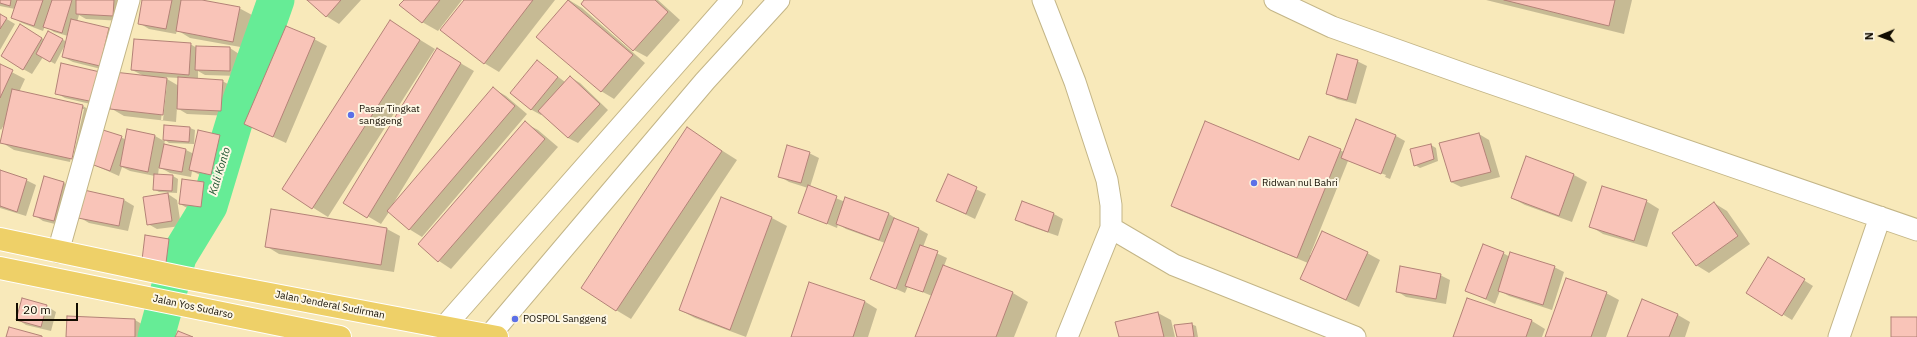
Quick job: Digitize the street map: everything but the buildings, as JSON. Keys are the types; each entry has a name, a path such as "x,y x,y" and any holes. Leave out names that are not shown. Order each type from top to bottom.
{"highway":[{"path":"0,239 58,252"},
{"name":"Jalan Jenderal Sudirman","path":"58,252 184,278 493,336"},
{"name":"Jalan Yos Sudarso","path":"0,268 340,337"}],"street":[{"path":"58,252 129,0"},
{"path":"444,327 732,0"},
{"path":"493,336 705,81 779,0"},
{"path":"1043,0 1075,82 1108,180 1111,205 1111,228 1067,337"},
{"path":"1275,0 1332,27 1917,230"},
{"path":"679,61 705,81"},
{"path":"1839,337 1880,217"},
{"path":"1111,228 1174,266 1355,337"}],"waterway":[{"name":"Kali Konto","path":"156,337 178,257 209,206 240,103 276,0"}],"place":[{"name":"Pasar Tingkat sanggeng","path":"351,115"},
{"name":"Ridwan nul Bahri","path":"1254,183"},
{"name":"POSPOL Sanggeng","path":"515,319"}]}
